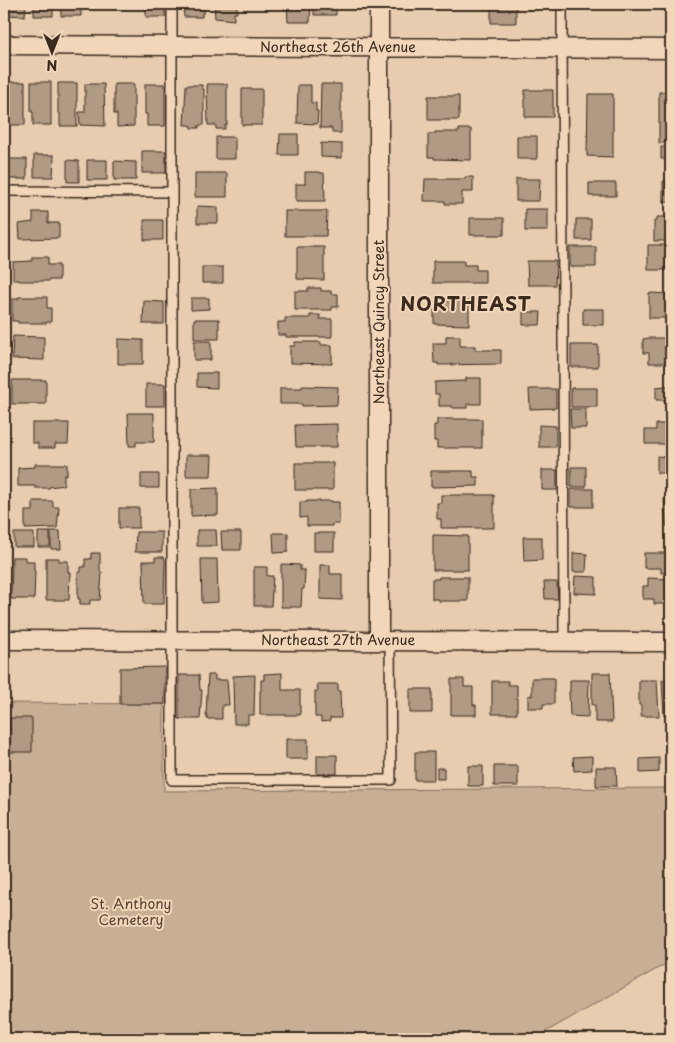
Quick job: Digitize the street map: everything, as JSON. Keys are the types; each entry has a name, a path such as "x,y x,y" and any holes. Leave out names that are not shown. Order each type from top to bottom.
{"street":[{"name":"Northeast Quincy Street","path":"379,4 385,640"},
{"name":"Northeast 26th Avenue","path":"4,45 671,49"},
{"name":"Northeast 27th Avenue","path":"4,640 671,642"}],"lane":[{"path":"172,4 172,780 391,780 385,640"},
{"path":"562,4 564,642"},
{"path":"4,191 172,192"}],"green space":[{"name":"St. Anthony Cemetery","path":"4,703 164,704 164,791 671,788 671,961 533,1039 4,1039"}],"building":[{"path":"6,4 26,4 25,16 6,15"},
{"path":"34,4 53,4 53,16 34,16"},
{"path":"61,4 81,4 81,16 61,16"},
{"path":"146,4 165,4 165,17 146,17"},
{"path":"183,4 204,4 202,17 184,17"},
{"path":"214,4 237,4 237,13 234,13 234,20 215,18"},
{"path":"287,4 311,4 310,22 288,22"},
{"path":"314,4 336,4 336,15 314,15"},
{"path":"434,4 460,4 460,6 434,6"},
{"path":"488,4 516,4 516,23 491,23 491,8 488,8"},
{"path":"533,4 554,4 554,8 533,7"},
{"path":"587,4 612,4 612,7 586,7"},
{"path":"5,82 25,82 25,125 8,125 8,113 5,113"},
{"path":"31,82 51,82 51,125 33,125"},
{"path":"58,83 77,83 77,126 60,126"},
{"path":"85,84 104,84 105,126 80,125 79,112 85,112"},
{"path":"114,84 134,84 134,126 117,127 117,114 114,114"},
{"path":"145,84 165,84 165,126 147,126"},
{"path":"207,84 227,84 227,125 225,125 225,129 216,129 216,125 208,125"},
{"path":"321,84 341,84 341,133 332,133 332,128 320,128"},
{"path":"669,84 671,84 671,137 666,137 666,143 659,143 659,92 669,92"},
{"path":"186,85 202,85 202,89 204,89 204,125 199,125 199,128 191,128 191,125 184,125"},
{"path":"298,85 311,85 311,103 316,103 316,111 318,111 317,124 297,123"},
{"path":"242,89 262,89 262,125 242,125"},
{"path":"525,90 553,90 553,117 525,117"},
{"path":"588,94 613,94 613,157 587,156"},
{"path":"428,96 459,96 459,120 428,120"},
{"path":"459,129 471,129 471,160 434,159 434,157 428,157 428,134 435,134 435,132 459,132"},
{"path":"280,134 298,134 298,155 279,155"},
{"path":"517,136 537,136 537,159 517,159"},
{"path":"216,137 235,137 235,159 216,159"},
{"path":"321,143 342,144 342,158 321,157"},
{"path":"661,147 671,147 671,159 661,159"},
{"path":"142,151 166,151 166,173 142,173"},
{"path":"34,155 54,155 53,177 34,177"},
{"path":"9,159 27,159 27,179 9,179"},
{"path":"67,160 79,161 79,182 67,182"},
{"path":"87,160 107,160 107,180 87,180"},
{"path":"114,161 136,162 136,180 114,180"},
{"path":"305,172 324,173 325,201 296,201 296,184 305,184"},
{"path":"195,173 227,173 227,197 195,197"},
{"path":"465,177 473,177 473,192 462,192 462,204 445,204 445,201 424,201 425,179 465,179"},
{"path":"516,179 540,179 539,201 516,201"},
{"path":"663,181 671,181 671,202 663,202"},
{"path":"589,183 616,183 616,196 589,196"},
{"path":"197,206 218,207 218,223 197,223"},
{"path":"525,209 548,209 548,231 525,231"},
{"path":"285,211 327,211 326,236 285,236"},
{"path":"33,212 48,212 48,223 59,223 59,238 20,239 19,224 33,222"},
{"path":"657,217 671,217 671,241 654,241 654,221 657,221"},
{"path":"470,218 504,218 504,235 470,235"},
{"path":"576,219 591,219 591,240 576,240"},
{"path":"144,220 163,220 163,240 144,240"},
{"path":"648,245 671,245 671,270 648,270"},
{"path":"297,247 324,247 324,280 297,279"},
{"path":"570,247 596,247 596,267 570,267"},
{"path":"32,257 48,257 48,265 59,265 59,280 13,280 13,262 32,261"},
{"path":"433,261 464,261 464,265 476,265 476,270 485,270 485,283 433,283"},
{"path":"527,261 556,261 555,285 528,285"},
{"path":"202,267 223,267 223,283 202,283"},
{"path":"308,288 321,288 321,291 331,291 331,294 338,294 338,307 332,307 332,310 295,310 295,291 308,291"},
{"path":"649,293 671,294 671,318 649,318"},
{"path":"18,297 47,297 47,308 51,308 51,322 18,323 18,321 12,321 12,299 18,299"},
{"path":"191,298 209,298 209,309 191,310"},
{"path":"144,301 164,302 164,324 143,324"},
{"path":"469,301 469,325 434,324 434,302"},
{"path":"583,309 604,309 604,325 583,325"},
{"path":"523,312 541,312 540,325 523,325"},
{"path":"310,315 320,315 320,319 332,319 332,337 286,337 286,335 278,335 278,322 285,322 285,318 310,318"},
{"path":"194,319 219,319 219,339 194,339"},
{"path":"13,336 44,337 44,360 12,359"},
{"path":"446,336 460,336 460,346 475,346 475,350 501,350 501,364 438,365 438,363 434,363 433,343 446,343"},
{"path":"671,338 671,363 649,363 649,353 643,353 643,339"},
{"path":"118,339 143,340 143,364 118,364"},
{"path":"194,341 211,341 211,360 194,360"},
{"path":"295,342 321,342 321,345 332,345 332,364 290,363 290,346 295,346"},
{"path":"571,345 598,345 598,367 571,367"},
{"path":"197,373 217,373 217,388 197,387"},
{"path":"466,378 481,378 481,404 467,404 467,408 439,406 439,394 435,394 435,382 466,381"},
{"path":"12,380 46,380 46,404 12,404"},
{"path":"146,384 165,384 165,406 146,406"},
{"path":"302,386 338,387 337,405 302,406 302,404 280,404 280,388 302,388"},
{"path":"671,386 671,405 665,405 665,400 656,400 656,387"},
{"path":"571,388 597,388 597,407 571,407"},
{"path":"529,389 556,389 556,408 530,409"},
{"path":"570,409 586,409 586,428 571,428"},
{"path":"128,413 154,413 154,442 136,442 136,446 129,446"},
{"path":"437,419 482,419 482,448 437,448 437,441 434,441 434,425 437,425"},
{"path":"32,423 69,423 68,444 55,444 55,448 38,448 38,443 32,443"},
{"path":"337,424 337,447 296,447 295,425"},
{"path":"656,424 671,424 671,444 645,444 645,430 656,430"},
{"path":"539,425 556,426 556,447 539,447"},
{"path":"666,454 671,454 671,483 666,483 666,473 657,473 657,456 666,457"},
{"path":"186,455 212,455 211,476 186,476"},
{"path":"295,463 333,463 333,490 295,490"},
{"path":"35,464 67,464 64,485 49,488 18,486 18,468 35,467"},
{"path":"571,467 586,467 586,487 571,487"},
{"path":"542,470 557,470 557,490 542,490"},
{"path":"431,471 473,471 473,477 478,477 478,486 431,487"},
{"path":"141,474 159,474 159,488 141,488"},
{"path":"218,488 218,515 191,516 191,489"},
{"path":"571,489 593,489 593,507 571,507"},
{"path":"441,495 494,495 494,528 441,528 441,519 437,519 437,503 441,503"},
{"path":"664,498 671,498 671,526 666,526"},
{"path":"33,501 53,501 53,507 59,507 57,528 25,529 25,511 33,511"},
{"path":"300,502 339,502 339,524 332,524 332,526 307,526 307,517 300,518"},
{"path":"119,508 139,508 139,528 119,528"},
{"path":"197,530 216,530 217,546 197,546"},
{"path":"51,531 60,531 61,549 51,549"},
{"path":"38,532 50,532 50,547 38,547"},
{"path":"136,532 162,532 162,552 135,552"},
{"path":"221,532 241,532 241,550 222,550"},
{"path":"14,533 34,533 34,547 14,547"},
{"path":"273,533 288,533 288,552 274,553"},
{"path":"314,533 334,533 334,551 314,551"},
{"path":"433,535 468,536 468,570 433,570"},
{"path":"523,537 542,537 542,560 524,561"},
{"path":"91,553 100,553 100,572 102,572 100,600 90,600 90,604 80,604 80,599 78,599 78,572 81,572 81,567 85,567 85,559 91,559"},
{"path":"573,553 587,554 586,572 573,572"},
{"path":"644,553 671,553 671,572 661,573 661,568 644,568"},
{"path":"12,557 25,557 25,561 34,561 34,599 11,599"},
{"path":"155,557 164,557 165,561 164,604 144,604 143,561 155,561"},
{"path":"46,558 59,558 59,561 68,561 68,572 70,572 69,600 46,600"},
{"path":"201,559 217,559 218,602 202,603"},
{"path":"281,564 300,565 300,570 305,570 301,607 281,607"},
{"path":"320,565 330,565 330,574 342,574 342,600 320,599"},
{"path":"254,567 267,567 267,576 273,576 271,606 254,606"},
{"path":"575,576 596,577 596,594 574,593"},
{"path":"439,577 468,577 468,601 439,601 439,599 432,599 432,579 439,579"},
{"path":"648,578 671,579 671,607 668,607 668,604 654,604 654,599 643,599 643,586 648,586"},
{"path":"544,582 557,582 558,599 545,599"},
{"path":"165,667 165,704 120,704 120,668"},
{"path":"282,673 282,690 300,690 300,715 260,715 261,680 264,680 264,674"},
{"path":"592,673 610,673 612,722 595,722 595,705 592,705"},
{"path":"179,675 199,675 200,690 202,690 200,719 179,719"},
{"path":"208,675 215,675 215,680 227,680 229,705 222,705 222,719 207,719"},
{"path":"255,675 254,715 248,715 248,724 234,724 233,676"},
{"path":"532,678 554,678 554,704 543,704 543,708 528,708 528,695 532,696"},
{"path":"451,679 464,679 464,687 473,687 473,705 476,705 476,715 451,715"},
{"path":"570,680 589,680 588,717 570,716"},
{"path":"639,680 657,680 659,716 641,716"},
{"path":"662,680 671,680 671,716 664,716"},
{"path":"492,681 508,681 508,685 517,685 517,714 492,714"},
{"path":"317,684 338,684 341,718 330,718 330,721 321,722 321,717 315,717 315,691 318,691"},
{"path":"410,689 432,689 432,713 410,713"},
{"path":"10,718 32,718 32,752 10,752"},
{"path":"286,739 308,739 308,759 286,759"},
{"path":"415,752 434,752 434,780 415,780"},
{"path":"317,755 337,755 337,774 317,774"},
{"path":"592,756 592,770 574,771 573,757"},
{"path":"659,758 659,772 640,773 640,759"},
{"path":"468,766 483,766 483,786 468,786"},
{"path":"494,766 518,766 518,786 494,786"},
{"path":"596,767 616,767 617,786 596,786"},
{"path":"437,768 444,768 444,779 437,779"}],"district":[{"name":"NORTHEAST","path":"466,304"}]}
